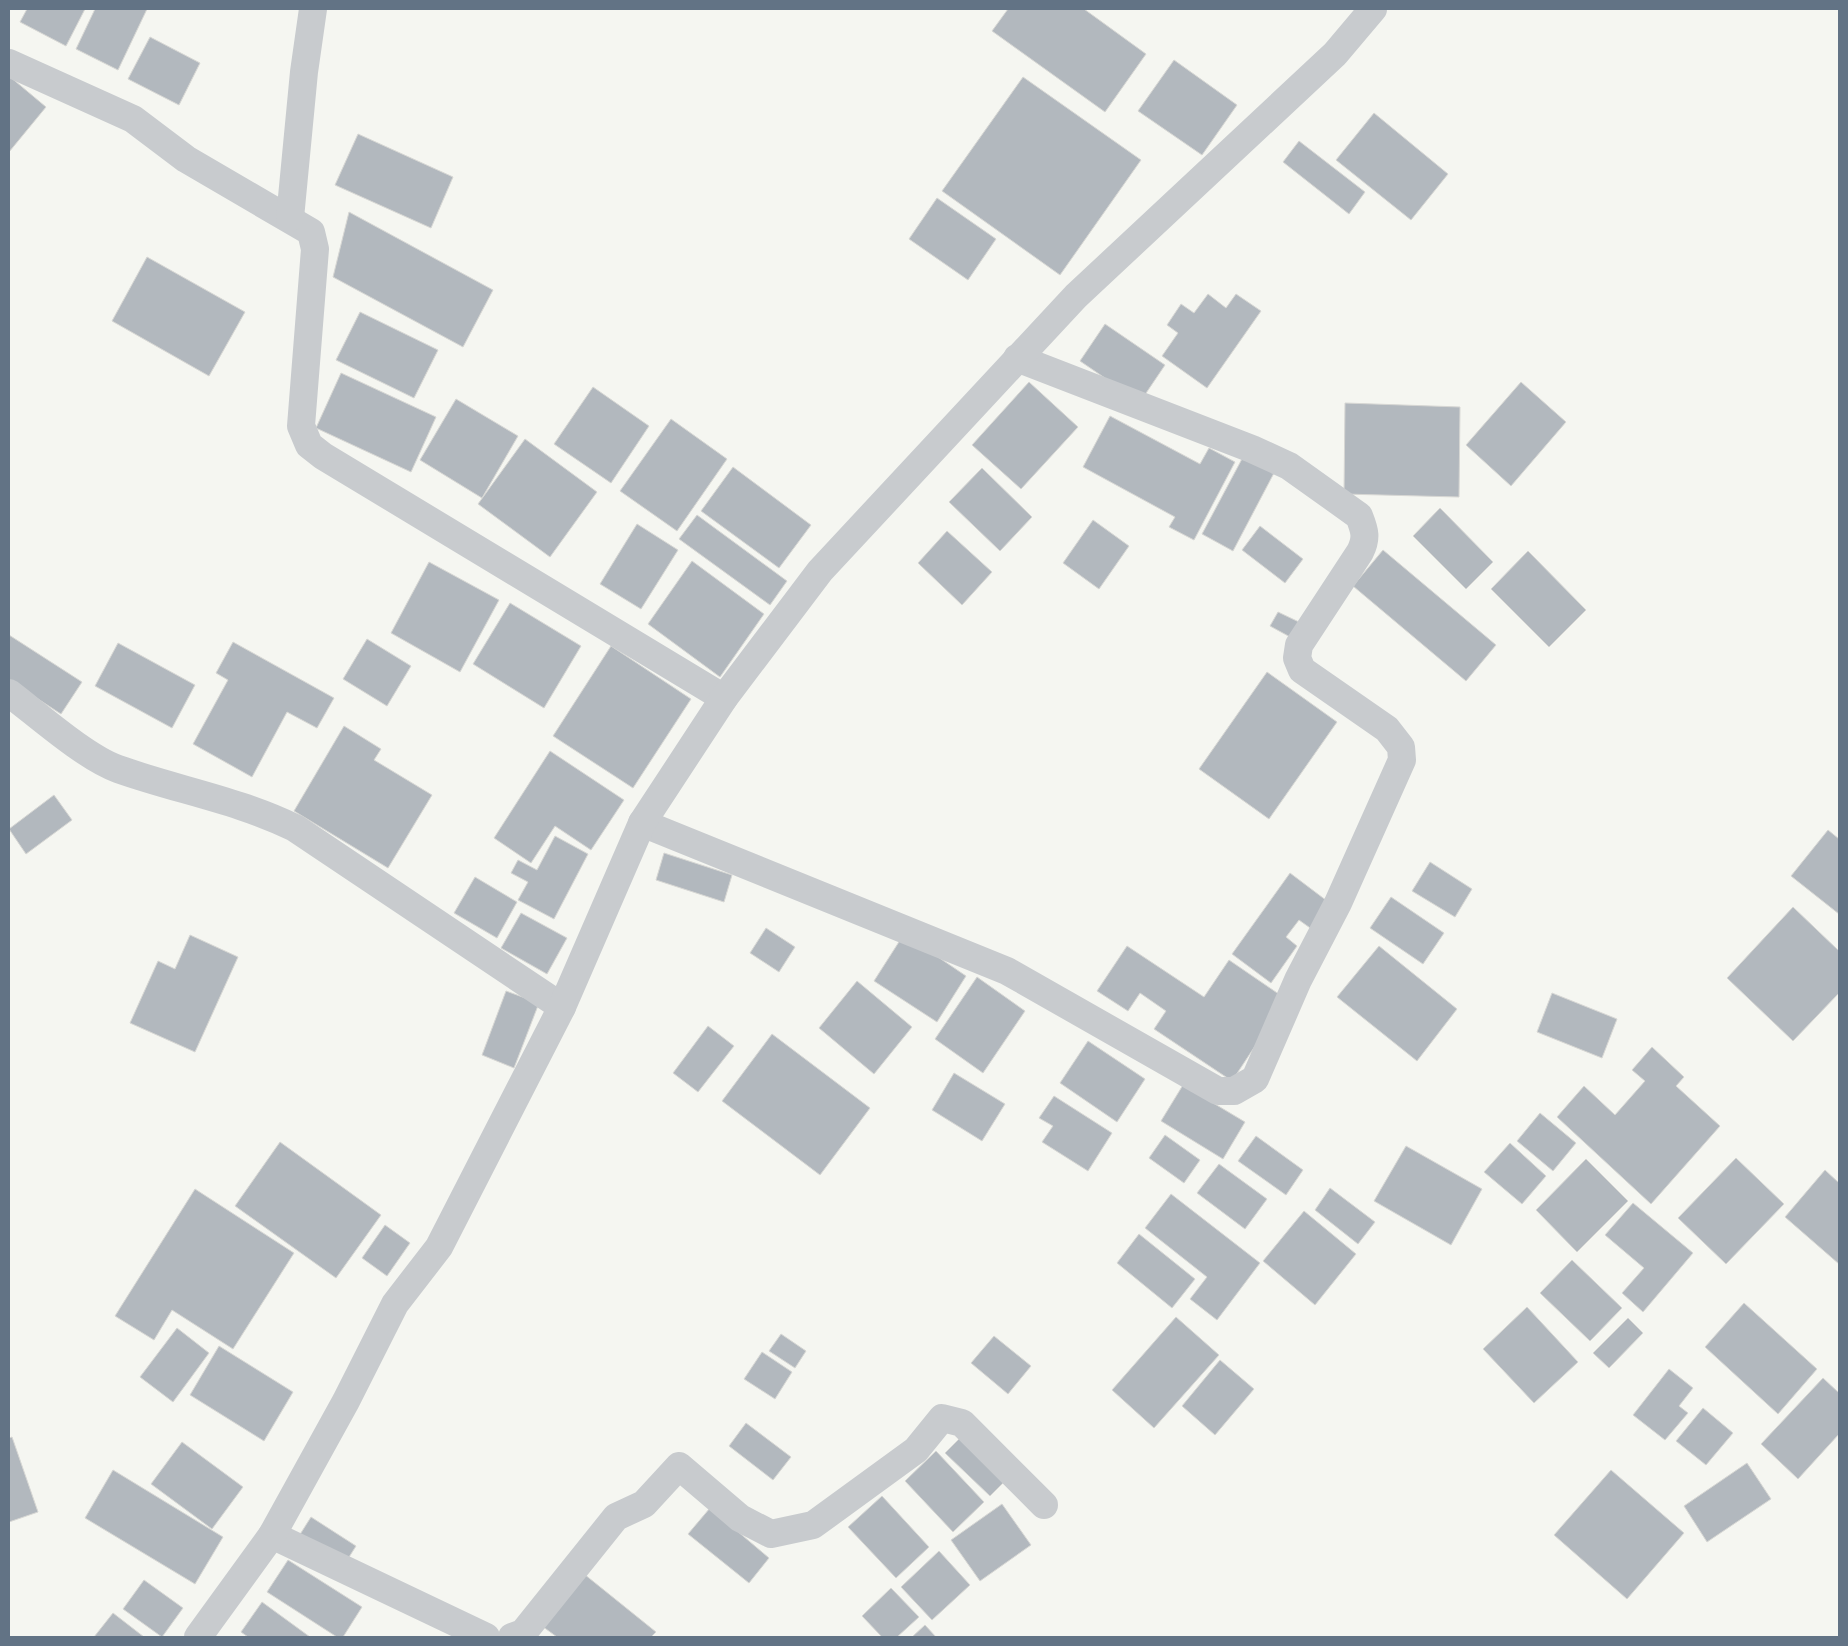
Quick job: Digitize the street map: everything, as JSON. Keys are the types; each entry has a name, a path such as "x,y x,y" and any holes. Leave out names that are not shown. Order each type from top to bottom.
{"street":[{"path":"290,218 304,72 313,9"},
{"path":"198,1637 272,1535 346,1401 395,1304 438,1247 562,1007 642,823 724,698 820,571 1017,358 1076,296 1335,54 1373,9"},
{"path":"9,64 133,119 186,159 311,232 315,249 302,404 302,426 309,445 323,456 724,698"},
{"path":"642,823 1007,971 1218,1091 1234,1091 1255,1079 1298,980 1338,904 1402,760 1401,747 1387,729 1302,670 1297,658 1299,645 1360,552 1366,540 1364,529 1359,516 1289,466 1252,449 1017,358"},
{"path":"9,693 97,759 117,769 232,802 264,813 295,828 562,1007"},
{"path":"512,1637 523,1633 616,1517 644,1504 679,1466 740,1518 771,1534 813,1525 916,1450 942,1418 962,1423 1044,1505"},
{"path":"272,1535 486,1637"}],"building":[{"path":"27,9 85,9 66,46 20,22"},
{"path":"95,9 147,9 118,70 76,49"},
{"path":"1008,9 1084,9 1146,54 1105,112 992,31"},
{"path":"150,37 200,63 179,105 128,79"},
{"path":"1174,60 1237,105 1202,155 1138,111"},
{"path":"9,76 46,107 9,152"},
{"path":"1023,77 1141,160 1060,275 942,191"},
{"path":"1374,113 1448,174 1411,220 1336,160"},
{"path":"358,134 453,177 431,228 335,185"},
{"path":"1299,141 1365,192 1349,214 1283,162"},
{"path":"937,198 996,239 968,280 909,239"},
{"path":"349,212 493,290 463,347 333,277"},
{"path":"147,257 245,312 209,376 112,321"},
{"path":"1208,294 1226,308 1236,294 1261,311 1207,388 1162,356 1178,333 1167,325 1181,304 1194,313"},
{"path":"360,312 438,350 414,398 336,360"},
{"path":"1105,324 1165,365 1140,402 1080,361"},
{"path":"341,373 436,417 411,472 316,428"},
{"path":"1029,382 1078,427 1021,489 972,445"},
{"path":"1521,382 1566,422 1511,486 1466,445"},
{"path":"593,387 649,426 611,483 554,444"},
{"path":"456,399 518,436 482,498 420,460"},
{"path":"1345,403 1460,407 1459,497 1344,494"},
{"path":"1110,416 1200,464 1209,448 1235,462 1194,540 1169,527 1175,517 1083,467"},
{"path":"671,419 727,459 677,531 620,491"},
{"path":"525,439 597,492 550,557 478,504"},
{"path":"1243,457 1274,473 1233,551 1202,534"},
{"path":"733,467 811,525 779,568 701,511"},
{"path":"982,468 1032,517 1000,551 949,502"},
{"path":"1440,508 1493,562 1466,589 1413,536"},
{"path":"697,515 787,581 770,605 679,539"},
{"path":"1093,520 1129,546 1099,589 1063,563"},
{"path":"637,524 678,550 641,609 600,584"},
{"path":"1260,526 1303,559 1285,583 1242,550"},
{"path":"947,531 992,572 962,605 918,563"},
{"path":"1383,550 1496,645 1466,681 1353,586"},
{"path":"1528,551 1586,610 1549,647 1491,589"},
{"path":"692,561 764,614 720,677 648,624"},
{"path":"429,562 499,600 460,672 391,633"},
{"path":"510,603 581,646 544,708 473,664"},
{"path":"1278,612 1301,623 1292,638 1270,626"},
{"path":"9,635 82,682 61,714 9,680"},
{"path":"367,639 411,666 387,706 343,679"},
{"path":"233,642 334,698 317,728 287,712 252,777 193,744 228,680 216,673"},
{"path":"118,643 195,685 172,728 95,686"},
{"path":"611,646 691,699 633,788 553,736"},
{"path":"1267,672 1337,722 1269,819 1199,769"},
{"path":"344,726 381,749 374,760 432,795 388,868 294,811"},
{"path":"550,751 624,800 591,850 555,826 531,863 494,838"},
{"path":"54,795 72,820 26,854 9,829"},
{"path":"1828,830 1839,839 1839,914 1791,876"},
{"path":"555,836 588,854 554,919 518,900 528,882 511,873 518,860 537,870"},
{"path":"664,853 732,875 724,902 656,880"},
{"path":"1430,862 1472,889 1455,917 1412,891"},
{"path":"1290,873 1331,904 1313,930 1299,920 1286,937 1297,946 1271,983 1232,954"},
{"path":"475,877 517,902 497,938 454,913"},
{"path":"1391,897 1444,933 1423,964 1370,928"},
{"path":"1793,907 1839,951 1839,993 1793,1041 1727,978"},
{"path":"521,913 567,938 547,974 501,948"},
{"path":"766,928 795,947 779,972 750,953"},
{"path":"904,934 966,976 937,1022 874,981"},
{"path":"190,935 238,957 195,1052 130,1023 158,961 175,969"},
{"path":"1127,946 1204,997 1229,960 1286,999 1232,1081 1154,1029 1166,1011 1140,993 1128,1011 1097,991"},
{"path":"1379,946 1457,1009 1417,1061 1337,997"},
{"path":"977,977 1025,1011 983,1073 935,1039"},
{"path":"857,981 912,1027 874,1074 819,1028"},
{"path":"506,991 539,1003 514,1068 482,1055"},
{"path":"1552,993 1617,1019 1602,1058 1537,1032"},
{"path":"708,1026 734,1046 698,1092 673,1073"},
{"path":"772,1034 870,1108 820,1175 722,1101"},
{"path":"1088,1041 1145,1079 1117,1122 1060,1083"},
{"path":"1652,1047 1684,1077 1676,1086 1720,1126 1651,1204 1557,1117 1584,1086 1615,1115 1645,1081 1632,1070"},
{"path":"954,1073 1005,1104 982,1141 932,1110"},
{"path":"1183,1085 1245,1122 1223,1159 1161,1121"},
{"path":"1054,1096 1112,1133 1088,1171 1042,1142 1053,1126 1039,1118"},
{"path":"1540,1113 1576,1143 1553,1171 1517,1141"},
{"path":"1165,1135 1200,1160 1184,1183 1149,1158"},
{"path":"1256,1136 1303,1170 1286,1195 1238,1161"},
{"path":"280,1142 381,1215 336,1278 235,1206"},
{"path":"1510,1143 1546,1176 1522,1204 1484,1172"},
{"path":"1406,1146 1482,1189 1451,1245 1374,1201"},
{"path":"1736,1158 1784,1204 1726,1264 1678,1218"},
{"path":"1586,1159 1628,1201 1577,1252 1536,1210"},
{"path":"1219,1164 1267,1199 1245,1229 1197,1193"},
{"path":"1825,1170 1839,1183 1839,1264 1785,1217"},
{"path":"1330,1188 1375,1222 1358,1244 1315,1210"},
{"path":"195,1189 294,1253 233,1349 172,1310 154,1340 115,1316"},
{"path":"1171,1194 1260,1263 1217,1320 1190,1299 1207,1277 1145,1228"},
{"path":"1633,1203 1693,1253 1643,1312 1622,1293 1644,1268 1605,1235"},
{"path":"1304,1211 1356,1254 1315,1305 1263,1261"},
{"path":"385,1225 410,1243 387,1276 362,1258"},
{"path":"1139,1234 1195,1279 1172,1308 1117,1263"},
{"path":"1572,1260 1622,1308 1590,1341 1540,1293"},
{"path":"1744,1303 1817,1369 1778,1414 1705,1347"},
{"path":"1527,1307 1578,1362 1534,1403 1483,1349"},
{"path":"1176,1317 1219,1355 1154,1428 1112,1390"},
{"path":"1628,1318 1643,1333 1609,1368 1593,1353"},
{"path":"177,1328 209,1353 173,1402 140,1377"},
{"path":"781,1334 806,1351 795,1368 769,1351"},
{"path":"994,1336 1031,1366 1008,1394 971,1363"},
{"path":"219,1346 293,1392 264,1441 190,1395"},
{"path":"762,1352 792,1372 775,1399 744,1379"},
{"path":"1220,1360 1254,1389 1215,1435 1182,1406"},
{"path":"1669,1369 1693,1388 1679,1406 1688,1413 1665,1440 1633,1415"},
{"path":"1823,1378 1839,1393 1839,1434 1798,1479 1761,1444"},
{"path":"1703,1408 1733,1433 1706,1465 1676,1441"},
{"path":"746,1423 791,1457 773,1480 729,1446"},
{"path":"963,1435 1008,1478 990,1496 945,1453"},
{"path":"12,1437 38,1512 9,1522 9,1438"},
{"path":"182,1442 243,1487 212,1529 151,1484"},
{"path":"936,1451 984,1502 953,1532 905,1481"},
{"path":"1747,1463 1771,1499 1707,1542 1684,1506"},
{"path":"113,1470 223,1537 195,1584 85,1518"},
{"path":"1611,1470 1684,1533 1627,1599 1554,1535"},
{"path":"882,1496 929,1547 896,1578 848,1527"},
{"path":"1002,1504 1031,1545 980,1581 951,1540"},
{"path":"710,1508 769,1558 749,1583 688,1534"},
{"path":"311,1517 356,1546 344,1565 299,1536"},
{"path":"939,1551 970,1585 932,1620 901,1587"},
{"path":"288,1560 362,1607 343,1637 337,1637 267,1592"},
{"path":"584,1574 656,1632 651,1637 557,1637 542,1626"},
{"path":"144,1580 183,1608 162,1637 123,1609"},
{"path":"891,1588 919,1617 897,1637 882,1637 862,1616"},
{"path":"262,1602 310,1637 248,1637 241,1632"},
{"path":"113,1613 144,1637 94,1637"},
{"path":"925,1625 936,1637 912,1637"}]}
